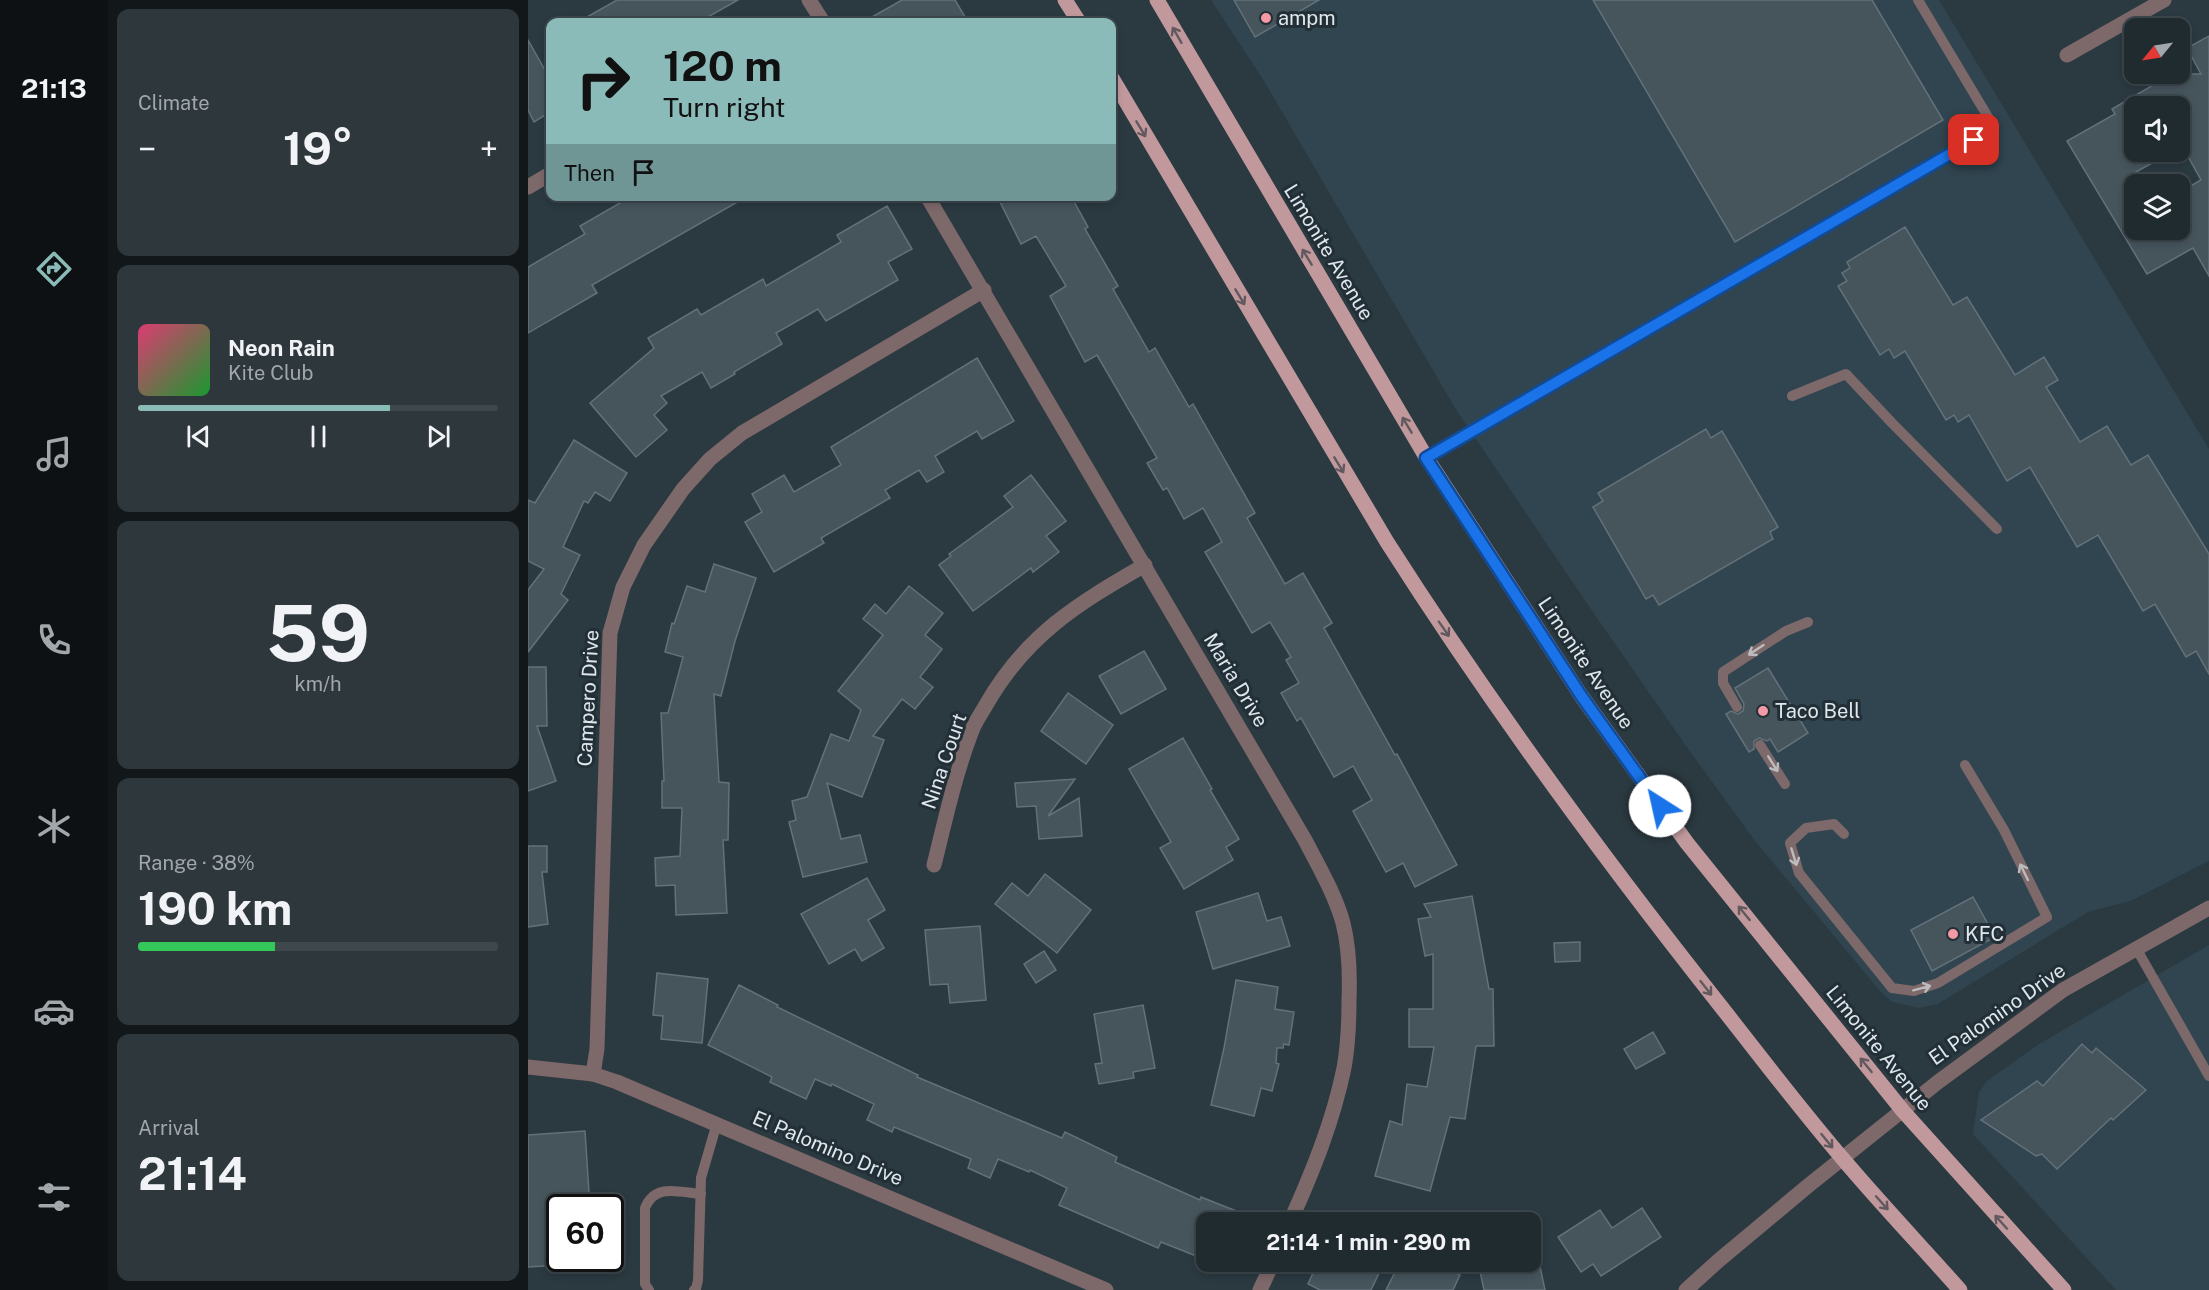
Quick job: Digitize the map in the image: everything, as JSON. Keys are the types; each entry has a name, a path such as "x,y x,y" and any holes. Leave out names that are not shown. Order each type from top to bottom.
{"main road":[{"path":"1065,0 1076,18"},
{"name":"Limonite Avenue","path":"1157,0 1426,458 1582,697 1686,843 1903,1111 2064,1290"},
{"path":"1116,85 1351,485 1430,609 1533,760 1641,906 1843,1159 1960,1290"}],"street":[{"path":"809,0 815,18"},
{"path":"2067,55 2164,0"},
{"path":"528,187 546,176"},
{"name":"Maria Drive","path":"930,201 1305,840 1326,880 1343,924 1350,977 1344,1066 1335,1104 1312,1173 1294,1212"},
{"name":"Campero Drive","path":"592,1074 597,1050 610,633 623,587 644,545 683,489 710,459 742,433 984,290"},
{"name":"Nina Court","path":"934,865 971,731 996,687 1026,648 1055,621 1089,597 1145,565"},
{"name":"El Palomino Drive","path":"1686,1290 1718,1261 1938,1082 2063,990 2209,908"},
{"name":"El Palomino Drive","path":"528,1066 592,1074 717,1123 1106,1290"},
{"path":"1260,1290 1268,1272"}],"lane":[{"path":"1426,458 1994,127 1918,0"},
{"path":"1792,396 1846,374 1997,529"},
{"path":"1737,707 1724,683 1723,672 1786,631 1808,622"},
{"path":"1761,745 1785,784"},
{"path":"1844,834 1834,824 1806,828 1790,843 1799,873 1892,988 1914,991 1938,983 2046,917 2004,830 1965,765"},
{"path":"2136,948 2209,1076"},
{"path":"694,1290 698,1280 701,1178 717,1123"},
{"path":"649,1290 645,1284 645,1209 649,1198 661,1191 701,1194"}],"shaded area":[{"path":"1211,0 1939,0 2209,449 2209,861 2130,901 2088,912 1938,1004 1919,1008 1892,1002 1880,991 1755,841 1588,605 1455,408 1264,81"},
{"path":"2209,945 2209,1290 2116,1290 1973,1134 1979,1092 1987,1081 2039,1044"}],"building":[{"path":"617,0 738,0 706,18 585,18"},
{"path":"902,0 955,0 966,18 870,18"},
{"name":"ampm","path":"1234,0 1319,0 1255,37"},
{"path":"1593,0 1872,0 1943,120 1735,242"},
{"path":"2209,36 2209,276 2193,248 2147,274 2127,240 2190,240 2190,186 2201,180 2190,160 2190,96 2134,96 2155,84 2190,84 2190,74 2201,74 2190,54 2190,46"},
{"path":"528,40 546,72 546,114 534,122 528,110"},
{"path":"2124,102 2124,162 2154,162 2134,174 2124,174 2124,236 2067,141 2115,114 2112,109"},
{"path":"623,201 739,201 592,285 597,293 528,333 528,267 585,234 580,226"},
{"path":"1000,201 1074,201 1088,227 1085,229 1118,286 1113,289 1149,352 1155,348 1189,407 1193,404 1255,513 1247,518 1285,584 1303,573 1332,623 1324,628 1395,755 1397,754 1457,865 1415,887 1403,863 1386,872 1353,811 1372,800 1353,766 1334,777 1301,718 1297,721 1281,693 1299,683 1286,660 1291,657 1270,622 1252,633 1205,552 1222,542 1203,508 1184,519 1167,488 1163,490 1147,463 1157,458 1097,355 1085,362 1050,296 1066,286 1036,236 1021,244"},
{"path":"887,206 912,249 888,262 898,280 826,321 818,309 776,333 782,344 711,388 702,372 661,396 667,403 654,415 667,430 636,457 590,403 654,348 648,338 697,309 701,315 763,279 766,286 841,242 837,235"},
{"path":"1905,227 1953,305 1967,297 2015,375 2044,357 2058,380 2046,387 2080,442 2107,426 2131,465 2148,455 2209,554 2209,674 2196,651 2186,657 2155,604 2143,611 2098,535 2077,547 2030,467 2007,481 1969,415 1958,422 1954,415 1946,420 1905,351 1894,358 1889,349 1880,355 1838,286 1847,281 1842,273 1850,268 1847,262"},
{"path":"977,358 1014,421 982,439 977,431 935,456 944,472 927,482 919,470 885,490 890,498 821,538 824,543 774,572 745,522 762,512 752,494 784,475 794,492 841,465 831,447"},
{"path":"1706,429 1711,438 1722,431 1778,527 1770,532 1773,539 1659,605 1653,595 1646,599 1593,507 1603,501 1598,493"},
{"path":"574,440 627,473 610,501 595,492 588,503 584,501 563,547 580,555 561,594 568,600 528,652 528,590 544,569 528,561 528,500 535,503"},
{"path":"1031,475 1066,521 1046,536 1059,552 1033,572 1031,568 973,611 939,565 951,556 949,554 1013,507 1004,496"},
{"path":"714,564 756,578 735,641 721,696 714,694 719,782 729,783 728,840 723,840 727,913 676,915 675,885 656,886 655,858 680,856 682,808 662,808 662,781 664,781 661,713 668,713 683,657 665,652 672,623 674,624 687,586 705,592"},
{"path":"909,586 943,613 925,635 942,649 920,677 933,687 915,709 902,699 873,736 884,740 862,797 827,783 841,839 860,835 867,862 803,877 789,822 796,820 792,801 807,797 831,734 849,741 861,710 838,691 883,635 863,619 875,604 886,614"},
{"path":"1144,651 1166,689 1121,714 1099,676"},
{"path":"528,667 546,667 547,726 537,726 556,781 528,791"},
{"name":"Taco Bell","path":"1768,668 1808,733 1778,752 1770,739 1767,741 1759,738 1754,741 1754,749 1749,752 1726,714 1731,711 1738,714 1743,711 1744,704 1735,688"},
{"path":"1068,693 1113,725 1086,764 1041,731"},
{"path":"1183,738 1239,839 1226,847 1233,860 1184,889 1160,848 1171,842 1129,769"},
{"path":"1075,779 1048,816 1079,798 1082,836 1039,839 1036,806 1017,807 1015,783"},
{"path":"528,846 547,846 547,872 542,872 548,924 528,927"},
{"path":"1045,874 1091,910 1057,953 995,904 1012,883 1028,896"},
{"path":"867,878 885,910 868,920 884,948 862,961 855,949 829,964 801,914"},
{"path":"1258,893 1267,921 1281,917 1290,946 1213,969 1196,912"},
{"path":"1472,896 1489,989 1493,989 1494,1046 1476,1046 1465,1119 1450,1117 1430,1191 1375,1176 1390,1121 1402,1125 1407,1084 1427,1087 1434,1047 1409,1047 1409,1009 1433,1009 1433,954 1425,956 1418,919 1431,917 1424,904"},
{"name":"KFC","path":"1973,897 1995,937 1932,971 1911,930"},
{"path":"980,926 986,1000 950,1003 948,984 930,985 925,930"},
{"path":"1580,942 1580,961 1555,962 1554,943"},
{"path":"1044,951 1056,970 1036,983 1024,964"},
{"path":"657,973 708,979 702,1043 661,1039 663,1016 653,1015"},
{"path":"1236,980 1278,987 1275,1009 1294,1012 1289,1045 1284,1044 1283,1048 1277,1048 1276,1063 1279,1064 1272,1091 1261,1088 1254,1116 1211,1105"},
{"path":"739,985 778,1005 777,1007 918,1075 917,1077 1062,1138 1065,1132 1117,1157 1115,1162 1200,1200 1201,1197 1239,1212 1196,1212 1196,1256 1161,1242 1158,1248 1059,1205 1067,1188 1030,1170 1029,1172 998,1159 990,1178 968,1168 971,1159 894,1127 892,1132 867,1120 874,1104 832,1084 831,1086 815,1079 806,1099 770,1082 772,1077 708,1045"},
{"path":"1143,1005 1155,1068 1133,1072 1134,1078 1099,1084 1095,1064 1102,1063 1094,1014"},
{"path":"1653,1032 1665,1053 1636,1069 1624,1049"},
{"path":"2082,1044 2092,1053 2096,1048 2146,1090 2113,1120 2111,1118 2057,1169 2042,1154 2036,1156 1981,1120 2037,1081 2043,1086"},
{"path":"585,1131 589,1194 546,1194 546,1266 528,1267 528,1135"},
{"path":"1642,1208 1661,1237 1601,1276 1593,1264 1581,1272 1558,1237 1600,1210 1612,1228"},
{"path":"1541,1271 1545,1290 1484,1290 1480,1272"},
{"path":"1313,1272 1380,1272 1371,1290 1320,1290 1308,1284"},
{"path":"1395,1272 1454,1272 1460,1275 1453,1290 1386,1290"}],"place":[{"name":"ampm","path":"1266,18"},
{"name":"Taco Bell","path":"1763,711"},
{"name":"KFC","path":"1953,934"}],"route":[{"path":"1660,806 1582,697 1426,458 1974,140"}]}
